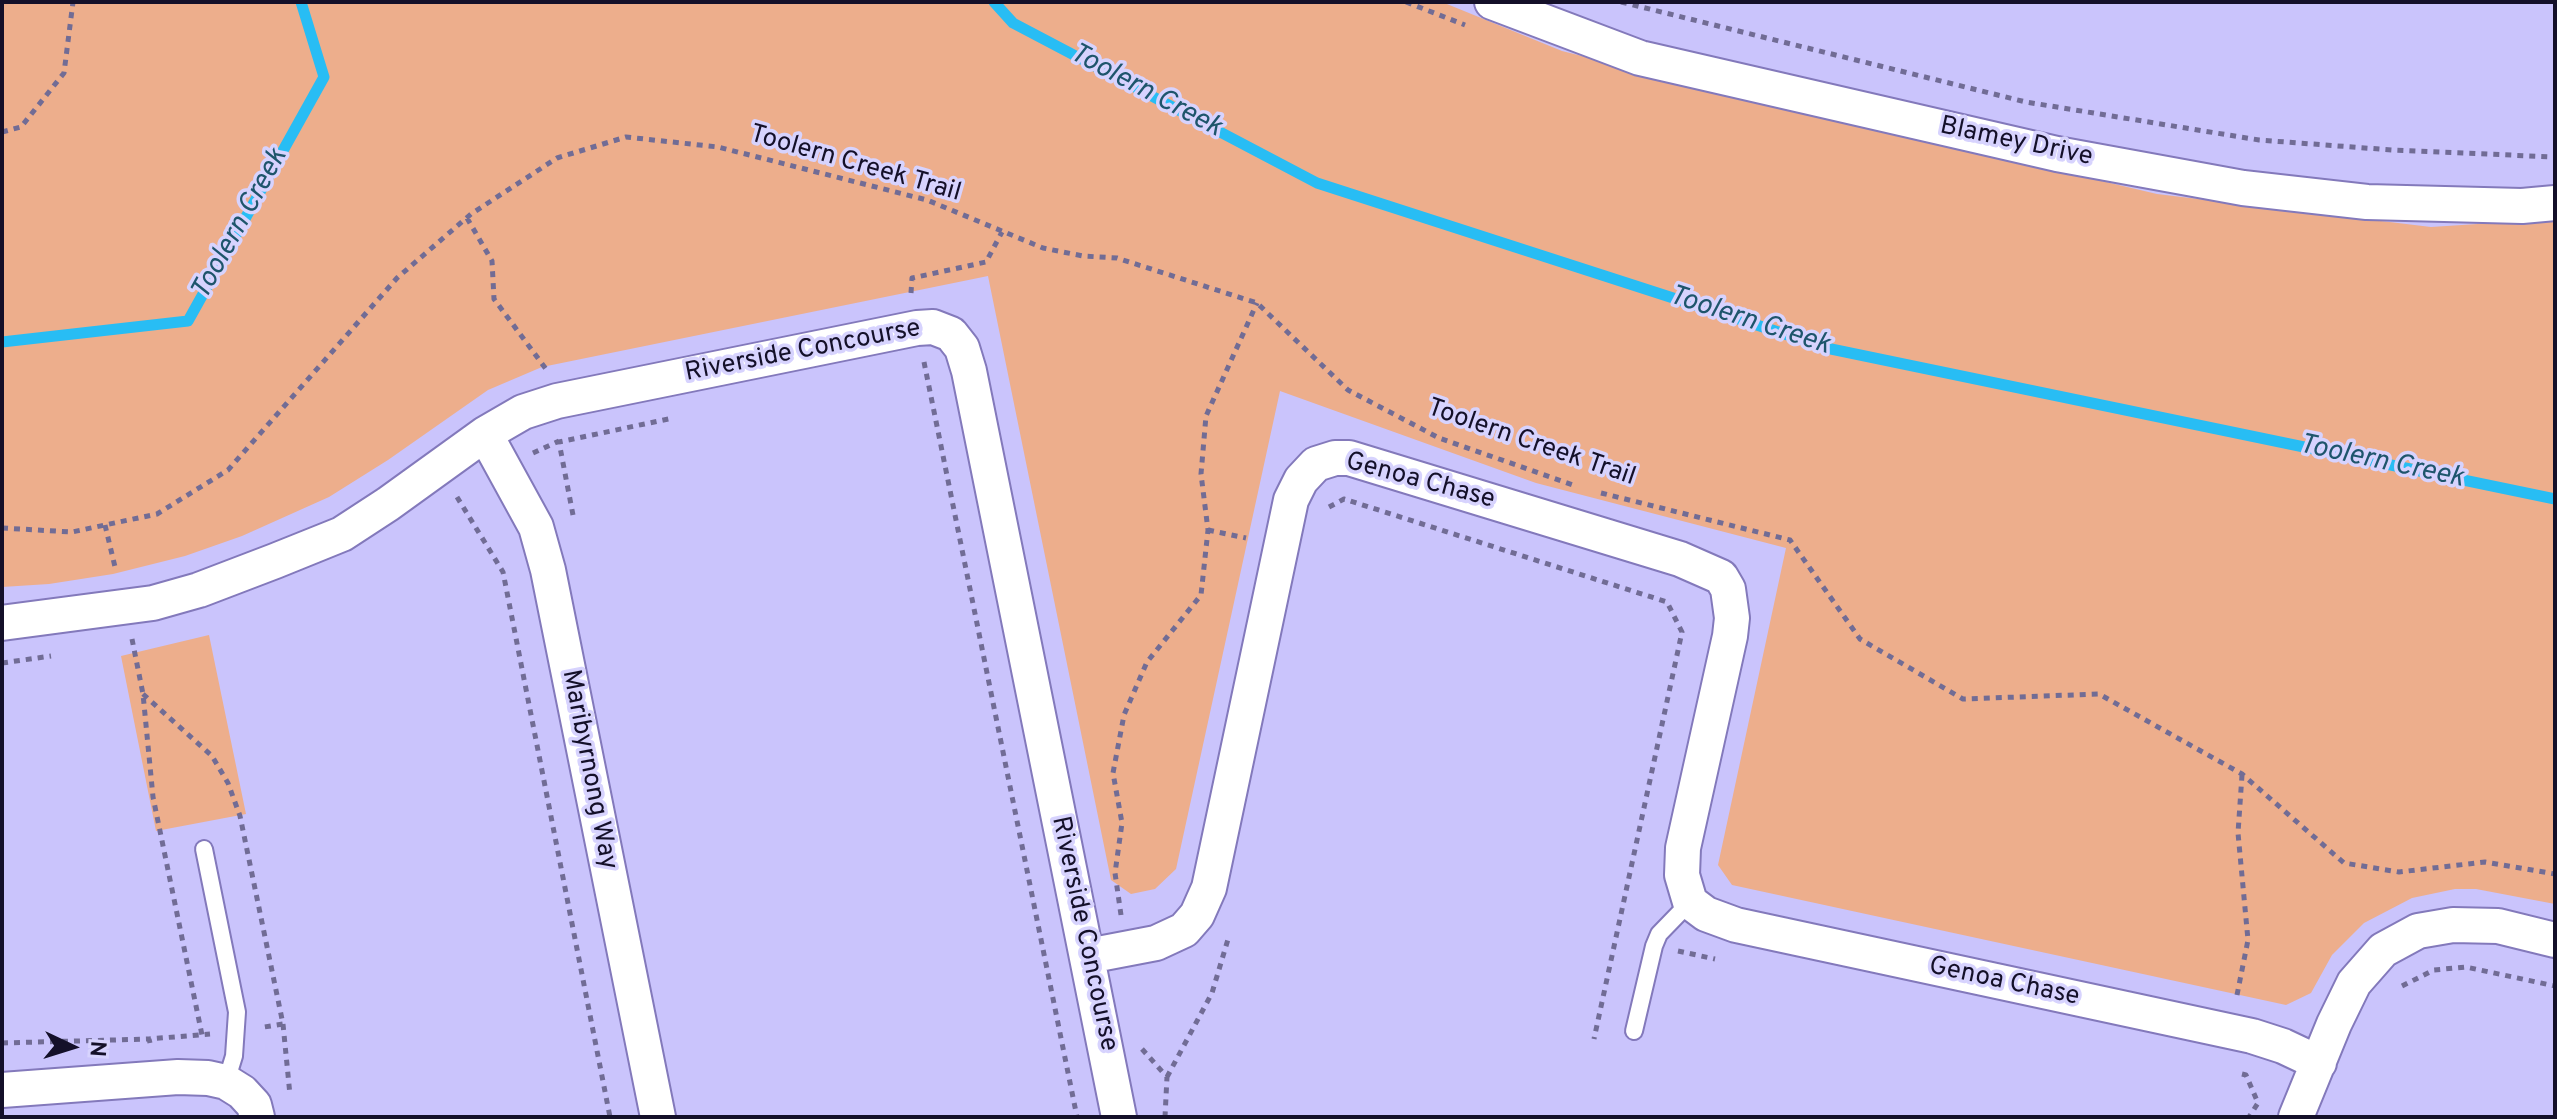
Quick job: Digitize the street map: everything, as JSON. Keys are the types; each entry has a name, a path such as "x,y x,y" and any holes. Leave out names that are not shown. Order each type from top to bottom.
{"street":[{"name":"Blamey Drive","path":"1492,2 1640,58 2057,154 2243,188 2367,202 2522,206 2555,203"},
{"name":"Riverside Concourse","path":"2,623 126,608 199,590 342,534 485,434 523,412 557,401 917,328 933,327 951,334 962,348 969,371 1119,1117"},
{"name":"Maribyrnong Way","path":"485,434 536,527 548,570 658,1117"},
{"name":"Genoa Chase","path":"1088,956 1156,943 1184,930 1197,915 1209,888 1291,500 1301,480 1316,464 1335,458 1349,458 1680,559 1721,577 1728,589 1730,636 1683,848 1682,875 1690,902 1706,914 1736,925 2231,1031 2283,1046 2319,1063"},
{"path":"2296,1117 2354,983 2383,950 2418,931 2453,925 2498,926 2555,940"},
{"path":"2,1090 178,1077 208,1078 226,1082 248,1098 254,1105 257,1117"}],"lane":[{"path":"204,849 237,1012 234,1056 226,1082"},
{"path":"1634,1031 1659,934 1690,902"}],"path":[{"path":"2,132 21,127 64,73 73,2"},
{"path":"1621,2 1800,48 2057,107 2259,140 2555,157"},
{"name":"Toolern Creek Trail","path":"2,528 72,532 157,514 228,470 397,278 467,218 557,158 626,137 718,147 914,197 1043,248 1083,256 1117,258 1257,303 1348,390 1439,438 1578,486"},
{"path":"467,218 492,261 494,299 552,377 557,401"},
{"path":"1127,948 1116,881 1122,823 1113,773 1124,715 1147,662 1201,595 1208,530 1201,474 1206,416 1257,303"},
{"name":"Toolern Creek Trail","path":"1592,491 1790,540 1860,639 1963,699 2099,694 2242,774 2344,863 2399,872 2485,862 2555,874"},
{"path":"456,496 503,572 610,1117"},
{"path":"1325,509 1344,499 1667,602 1682,632 1594,1039"},
{"path":"105,525 143,694 153,797 202,1035"},
{"path":"2231,1031 2248,940 2238,833 2242,774"},
{"path":"1165,1117 1167,1077 1212,993 1232,925"},
{"path":"2394,990 2434,970 2466,967 2555,986"},
{"path":"283,1024 291,1102"},
{"path":"2,1043 149,1039"},
{"path":"1136,1042 1167,1077"},
{"path":"2232,1072 2246,1075 2258,1103 2249,1117"}],"shaded area":[{"path":"2,2 1442,2 1562,51 2157,194 2431,227 2555,219 2555,904 2476,889 2455,889 2412,898 2364,923 2332,955 2311,993 2286,1005 1732,885 1718,865 1786,548 1536,483 1280,391 1176,869 1155,889 1131,894 1111,880 988,276 542,367 488,390 329,497 242,536 185,556 113,574 49,584 2,587"},
{"path":"209,635 246,814 156,831 121,656"}],"waterway":[{"name":"Toolern Creek","path":"2,342 188,321 324,77 301,2"},
{"name":"Toolern Creek","path":"994,2 1013,23 1317,183 1831,349 2555,499"}]}
